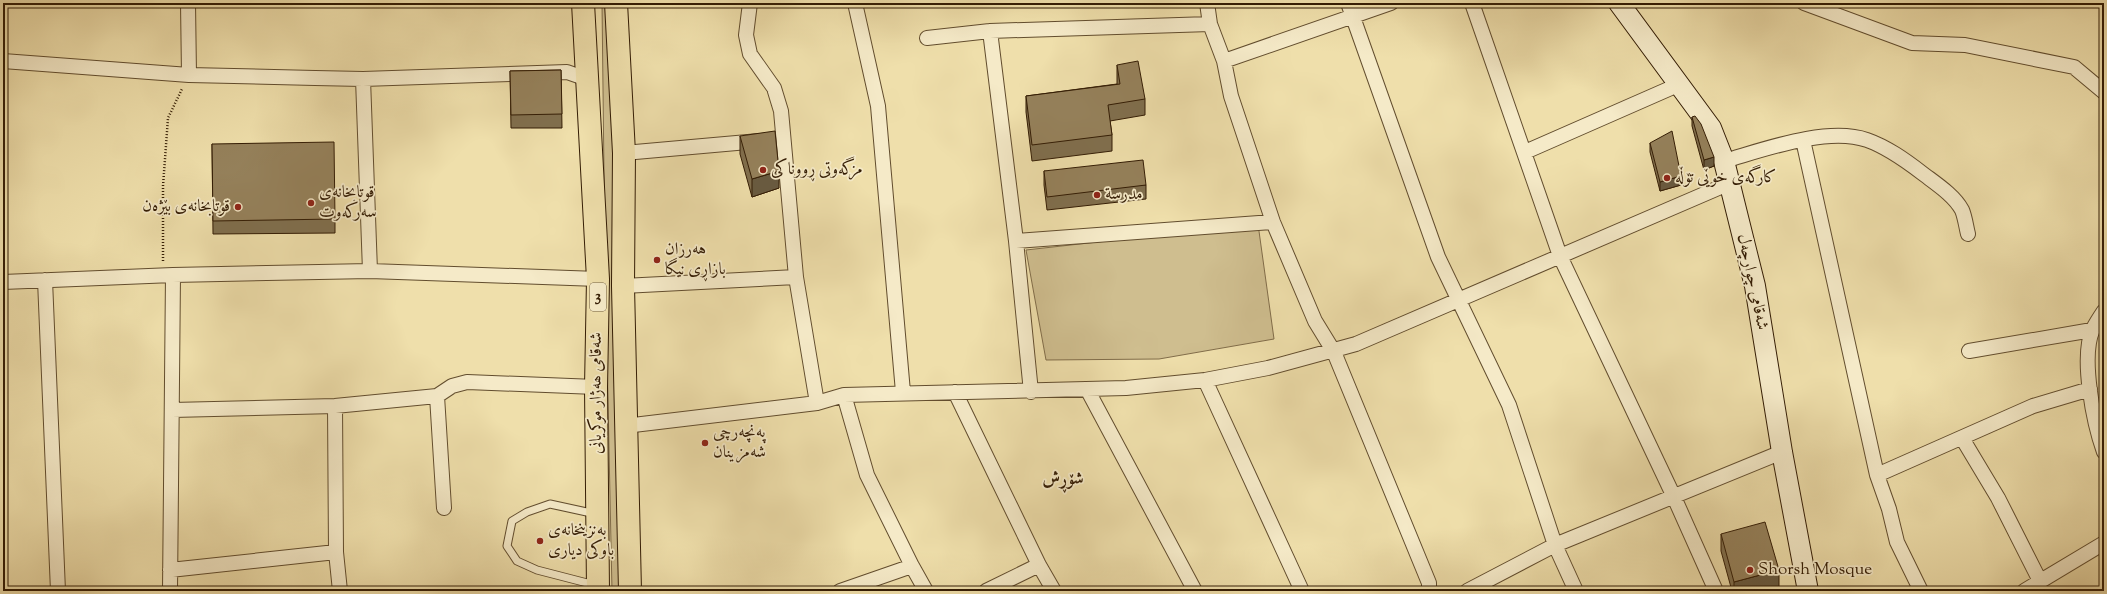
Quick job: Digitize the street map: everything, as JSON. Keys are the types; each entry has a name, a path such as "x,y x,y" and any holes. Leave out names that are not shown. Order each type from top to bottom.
{"highway":[{"name":"شەقامی ھەژار موکریانی","path":"583,3 598,279 596,387 598,588"},
{"name":"شەقامی ھەژار موکریانی","path":"616,3 624,152 623,286 625,426 630,591"}],"main road":[{"name":"شەقامی چوارچەل","path":"1619,3 1711,128 1724,161 1756,286 1782,452 1808,591"}],"street":[{"path":"188,3 190,74"},
{"path":"750,3 746,34 750,54 774,88 781,110 796,277 817,403"},
{"path":"855,3 878,106 903,392"},
{"path":"1207,3 1210,24 1224,61 1231,96 1273,222 1315,321 1334,352 1430,583 1430,591"},
{"path":"1348,3 1438,257 1508,405 1555,545 1576,591"},
{"path":"1224,61 1391,3"},
{"path":"1472,3 1560,256 1674,497 1716,591"},
{"path":"1804,3 1912,43 1964,45 2074,67 2104,92"},
{"path":"927,38 990,31 1210,24"},
{"path":"990,31 1016,241 1031,392"},
{"path":"3,61 190,74 363,79 567,72 587,79"},
{"path":"363,79 370,271"},
{"path":"1525,152 1680,84"},
{"path":"1724,161 1788,142 1840,135 1866,139 1884,147 1946,193 1962,210 1968,234"},
{"path":"624,152 784,140"},
{"path":"1803,140 1877,475 1889,509 1897,542 1921,591"},
{"path":"625,426 817,403 844,395 903,392 1031,392 1150,386 1205,380 1268,368 1334,352 1356,344 1730,183"},
{"path":"1016,241 1273,222"},
{"path":"3,282 168,275 370,271 598,279"},
{"path":"168,275 172,410 170,591"},
{"path":"623,286 796,277"},
{"path":"45,280 58,591"},
{"path":"2104,311 2092,330 2089,342 2087,375 2104,449"},
{"path":"1969,351 2092,330"},
{"path":"1205,380 1302,591"},
{"path":"172,410 335,406 437,396 452,386 467,382 596,387"},
{"path":"1087,389 1195,591"},
{"path":"1877,475 2033,406 2090,389"},
{"path":"955,392 1039,565 1054,591"},
{"path":"844,395 867,475 926,591"},
{"path":"437,396 444,508"},
{"path":"335,406 336,552 340,591"},
{"path":"1962,438 2012,525 2040,580"},
{"path":"1467,591 1555,545 1782,452"},
{"path":"2024,591 2040,580 2104,543"},
{"path":"170,570 336,552"},
{"path":"986,591 1039,565"},
{"path":"840,591 912,566"}],"lane":[{"path":"598,514 550,504 527,512 512,522 508,546 517,561 537,570 598,588"}],"path":[{"path":"168,275 163,186 168,118 190,74"}],"shaded area":[{"path":"602,3 615,3 627,591 612,591 605,259"},
{"path":"1258,224 1274,339 1159,359 1046,360 1026,250"}],"building":[{"path":"1138,61 1145,99 1108,105 1112,135 1032,145 1026,96 1120,84 1117,65"},
{"path":"561,70 562,114 511,115 510,71"},
{"path":"1695,116 1701,124 1714,157 1704,160 1692,117"},
{"path":"775,131 779,171 752,179 740,136"},
{"path":"1672,131 1681,176 1660,182 1650,143"},
{"path":"334,142 335,219 213,221 212,144"},
{"path":"1143,160 1146,185 1047,197 1044,171"},
{"name":"Shorsh Mosque","path":"1765,522 1779,570 1734,582 1721,534"}],"place":[{"name":"مزگەوتی ڕووناکی","path":"763,170"},
{"name":"کارگەی خوێی تۆڵە","path":"1667,178"},
{"name":"مدرسة","path":"1097,195"},
{"name":"قوتابخانەی سەرکەوت","path":"311,203"},
{"name":"قوتابخانەی بێژەن","path":"238,207"},
{"name":"هەرزان بازاڕی نیگا","path":"657,260"},
{"name":"پەنچەرچی شەمزینان","path":"705,443"},
{"name":"بەنزینخانەی باوکی دیاری","path":"540,541"},
{"name":"Shorsh Mosque","path":"1750,570"}],"district":[{"name":"شۆڕش","path":"1063,480"}]}
